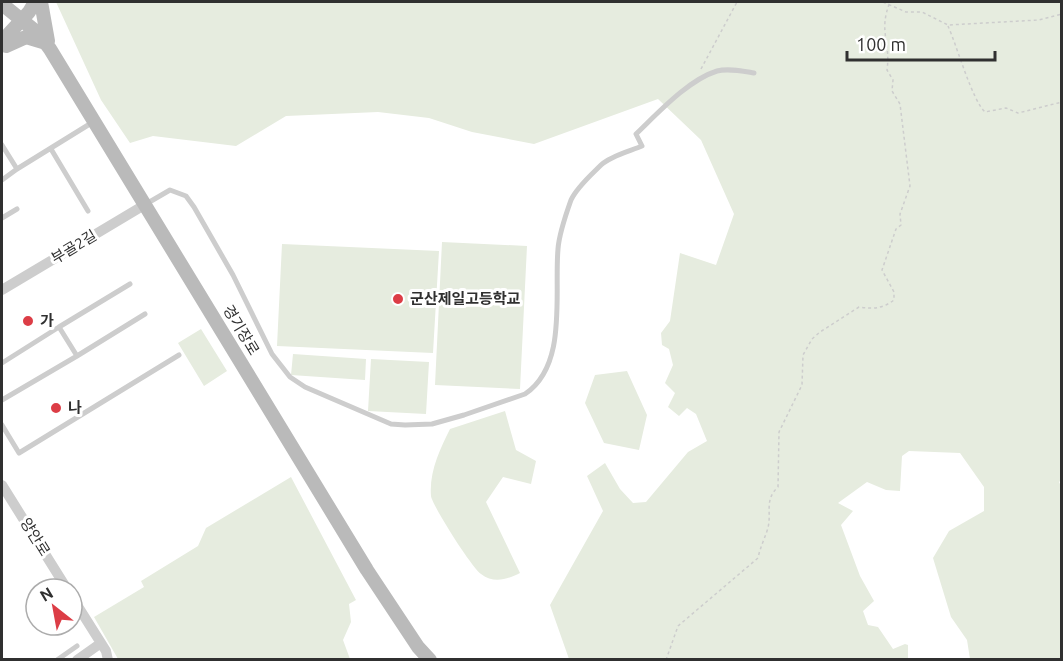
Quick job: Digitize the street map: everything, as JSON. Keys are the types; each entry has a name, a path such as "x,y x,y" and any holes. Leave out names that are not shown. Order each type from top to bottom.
{"street":[{"path":"2,40 23,20 35,2"},
{"path":"41,2 48,46"},
{"name":"경기장로","path":"2,4 23,20 48,46 96,120 367,570 418,647 430,660"},
{"path":"2,12 6,30 2,40"},
{"path":"2,48 26,37 48,46"},
{"name":"부골2길","path":"2,290 146,204"},
{"name":"양안로","path":"2,485 60,577"},
{"path":"84,616 101,643 108,660"},
{"path":"77,660 101,643"}],"lane":[{"path":"146,204 170,190 186,196 209,232 272,354 290,377 305,387 391,424 432,424 525,394 538,385 548,369 555,333 558,245 572,200 578,189 602,164 642,146 636,134 692,84 717,71 736,70 754,73"},
{"path":"2,180 96,120"},
{"path":"2,145 16,169"},
{"path":"51,149 88,211"},
{"path":"2,218 17,209"},
{"path":"2,363 130,284"},
{"path":"2,400 145,314"},
{"path":"59,327 77,356"},
{"path":"2,425 19,453 179,355"},
{"path":"57,660 77,646"}],"path":[{"path":"692,84 737,2"},
{"path":"884,2 906,12 922,12 948,25 1039,20 1062,14"},
{"path":"666,660 678,626 758,558 770,514 767,506 771,493 778,487 779,432 802,385 803,355 812,339 859,307 879,308 894,300 894,292 882,270 896,230 901,225 900,214 910,186 900,104 892,91 892,80 886,70 889,57 883,22 890,2"},
{"path":"948,25 977,105 985,112 1006,108 1018,113 1062,102"}],"shaded area":[{"path":"56,2 1061,2 1062,479 1059,482 1062,488 1061,659 970,659 967,640 951,617 933,558 949,531 984,511 984,487 960,453 909,451 902,456 900,491 886,490 867,482 838,503 853,511 841,525 860,576 874,601 863,611 868,625 878,627 893,649 908,645 908,659 569,659 550,605 603,511 587,476 605,463 620,489 633,503 646,502 688,452 707,441 696,414 687,408 679,416 668,407 675,393 665,383 673,365 669,349 662,345 661,333 670,321 680,253 716,265 734,214 701,140 658,99 534,144 472,132 429,118 378,112 286,116 236,146 153,136 130,143 101,100"},
{"path":"442,242 527,246 520,389 435,385"},
{"path":"282,244 439,251 433,353 277,346"},
{"path":"201,329 227,371 204,386 178,343"},
{"path":"293,354 366,359 365,380 291,375"},
{"path":"371,359 429,362 426,414 368,411"},
{"path":"627,371 647,415 639,450 604,443 585,403 595,375"},
{"path":"505,411 516,450 536,461 531,484 503,477 486,502 520,573 506,579 496,580 481,574 470,561 433,502 431,487 436,461 450,429"},
{"path":"291,477 356,600 349,604 351,622 343,640 350,659 118,659 94,617 144,587 141,581 198,546 206,528"}],"place":[{"name":"군산제일고등학교","path":"398,299"},
{"name":"가","path":"28,321"},
{"name":"나","path":"56,408"}]}
